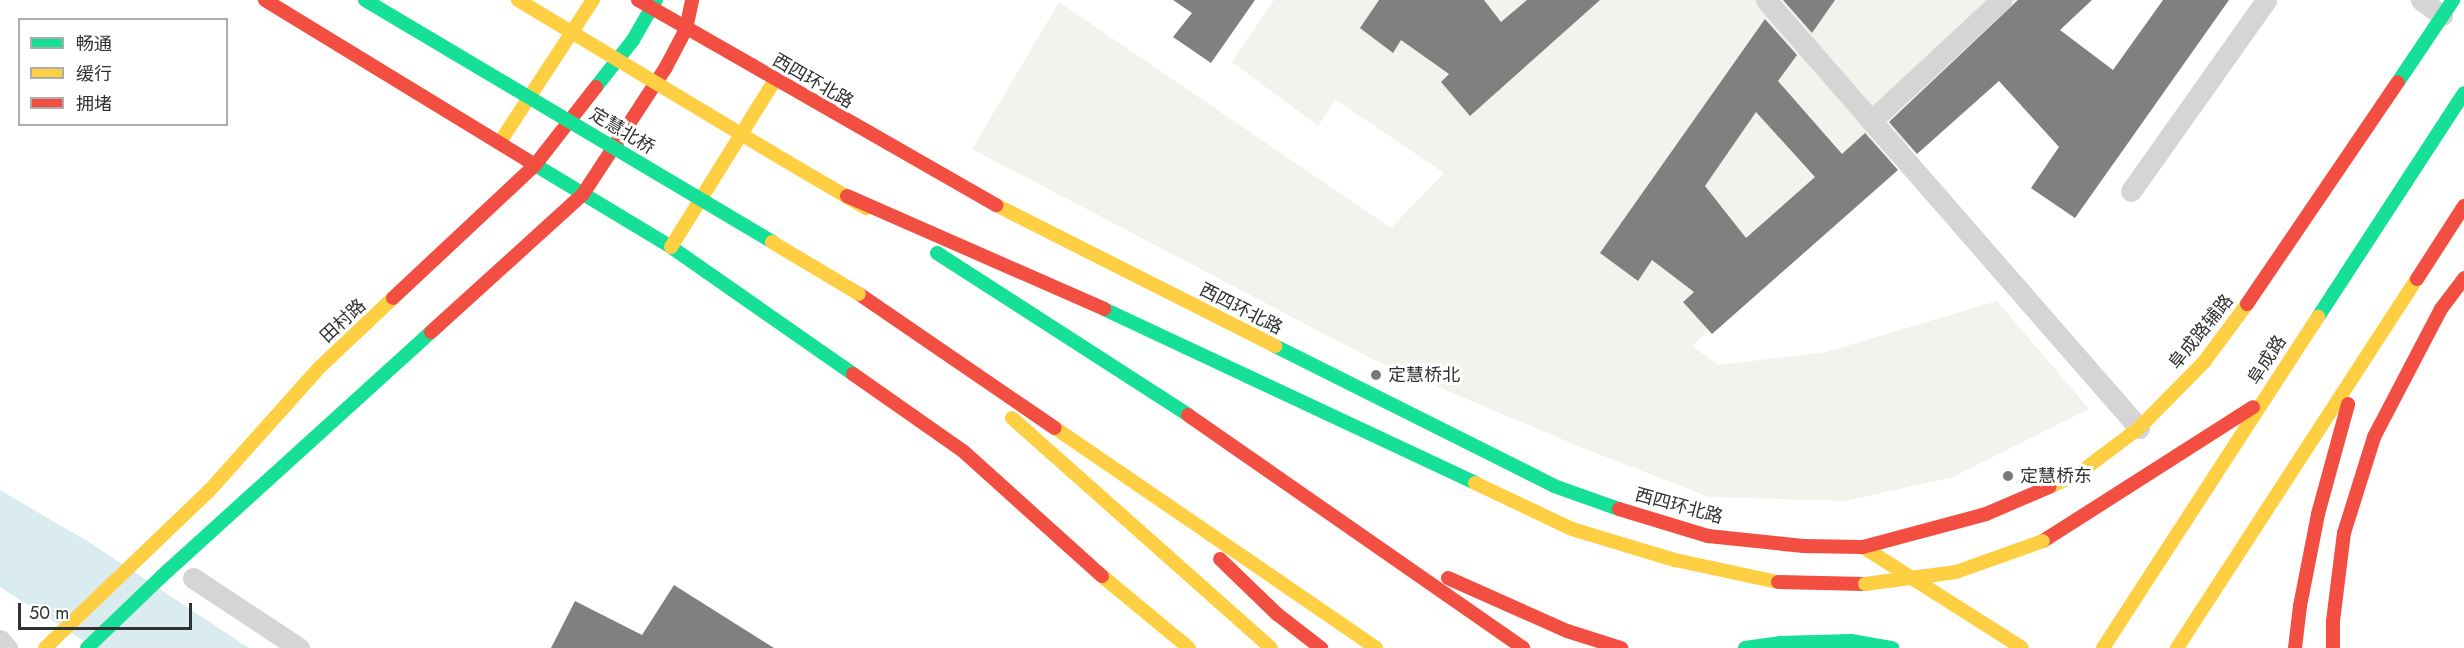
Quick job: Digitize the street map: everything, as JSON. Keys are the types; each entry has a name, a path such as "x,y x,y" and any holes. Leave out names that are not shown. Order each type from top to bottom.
{"main road":[{"path":"264,0 671,248 963,451 1081,558 1189,648"},
{"name":"定慧北桥","path":"365,0 859,294 912,330"},
{"path":"518,0 847,196 1157,394 1522,648"},
{"path":"500,142 593,0"},
{"name":"西四环北路","path":"638,0 654,4 686,29 987,201 1554,486 1708,536 1803,546 1863,547"},
{"path":"87,648 162,576 582,194 666,67 686,29 692,0"},
{"name":"田村路","path":"45,648 209,491 320,367 535,165 633,40 654,4"},
{"name":"阜成路辅路","path":"1863,547 1986,514 2078,474 2139,428 2204,362 2264,282 2447,8"},
{"path":"671,248 775,80"},
{"name":"阜成路","path":"2103,648 2464,93"},
{"path":"847,196 1114,314 1572,529 1675,560 1770,582 1865,584 1956,572 2043,541 2262,401"},
{"path":"2180,645 2464,206"},
{"path":"2333,648 2333,621 2344,533 2374,437 2441,309 2464,278"},
{"path":"912,330 1376,648"},
{"path":"912,330 1271,648"},
{"path":"2295,648 2300,606 2318,514 2355,376"},
{"path":"1152,493 1277,614 1321,648"},
{"path":"1376,546 1567,631 1621,648"},
{"path":"1863,547 2022,648"},
{"path":"1745,648 1780,643 1851,641 1892,648"}],"street":[{"path":"1766,0 2139,428"},
{"path":"1871,121 2001,0"},
{"path":"2131,191 2266,0"},
{"path":"2421,0 2447,8"},
{"path":"193,578 299,648"},
{"path":"0,640 7,648"}],"shaded area":[{"path":"1274,0 2066,0 1692,346 1719,365 1826,352 1997,301 2089,409 1953,477 1845,501 1709,497 1583,448 1374,360 972,149 1059,2 1391,228 1444,173 1336,100 1318,126 1232,62"},
{"path":"0,490 92,544 249,648 95,648 0,587"}],"building":[{"path":"1173,0 1255,0 1211,63 1173,37 1192,13"},
{"path":"1379,0 1484,0 1501,22 1527,0 1600,0 1470,116 1441,82 1449,74 1401,40 1393,53 1360,28"},
{"path":"1783,0 1835,0 1812,33"},
{"path":"2018,0 2092,0 2060,30 2113,70 2163,0 2229,0 2075,218 2031,188 2059,147 1999,81 1917,154 1889,122"},
{"path":"1765,19 1797,55 1778,81 1842,154 1865,133 1898,170 1712,334 1683,302 1694,292 1652,260 1638,281 1600,253","holes":["1756,112 1815,177 1746,238 1705,186"]},
{"path":"674,585 774,648 551,648 575,601 642,635"}],"traffic: fast":[{"path":"365,0 772,242"},
{"path":"596,87 633,40 656,0"},
{"path":"2398,82 2453,0"},
{"path":"2318,317 2464,93"},
{"path":"527,160 671,247 853,374"},
{"path":"937,253 1188,415"},
{"path":"1104,309 1475,483"},
{"path":"87,648 162,576 431,332"},
{"path":"1275,346 1554,486 1619,509"},
{"path":"1745,648 1780,643 1851,641 1892,648"}],"traffic: slow":[{"path":"518,0 774,154"},
{"path":"500,142 593,0"},
{"path":"671,247 775,80"},
{"path":"774,154 866,208"},
{"path":"996,205 1275,346"},
{"path":"772,242 859,294"},
{"path":"2177,648 2417,279"},
{"path":"45,648 209,491 320,367 393,298"},
{"path":"2049,487 2078,474 2139,428 2204,362 2247,304"},
{"path":"2103,648 2318,317"},
{"path":"1012,418 1271,648"},
{"path":"1055,428 1376,648"},
{"path":"1475,483 1572,529 1675,560 1778,582"},
{"path":"1865,584 1956,572 2043,541"},
{"path":"1863,547 2022,648"},
{"path":"1102,576 1189,648"}],"traffic: jam":[{"path":"265,0 527,160"},
{"path":"638,0 996,205"},
{"path":"431,332 583,194 666,67 686,29 692,0"},
{"path":"2247,304 2398,82"},
{"path":"393,298 535,165 596,87"},
{"path":"847,196 1104,309"},
{"path":"2417,279 2464,206"},
{"path":"2333,648 2333,621 2344,533 2374,437 2441,309 2464,278"},
{"path":"859,294 1055,428"},
{"path":"853,374 963,451 1102,576"},
{"path":"2295,648 2300,606 2318,514 2348,404"},
{"path":"2043,541 2253,407"},
{"path":"1188,415 1523,648"},
{"path":"1619,509 1708,536 1803,546 1863,547 1986,514 2049,487"},
{"path":"1220,559 1277,614 1321,648"},
{"path":"1448,578 1567,631 1621,648"},
{"path":"1778,582 1865,584"}],"place":[{"name":"定慧桥北","path":"1376,375"},
{"name":"定慧桥东","path":"2008,476"}]}
